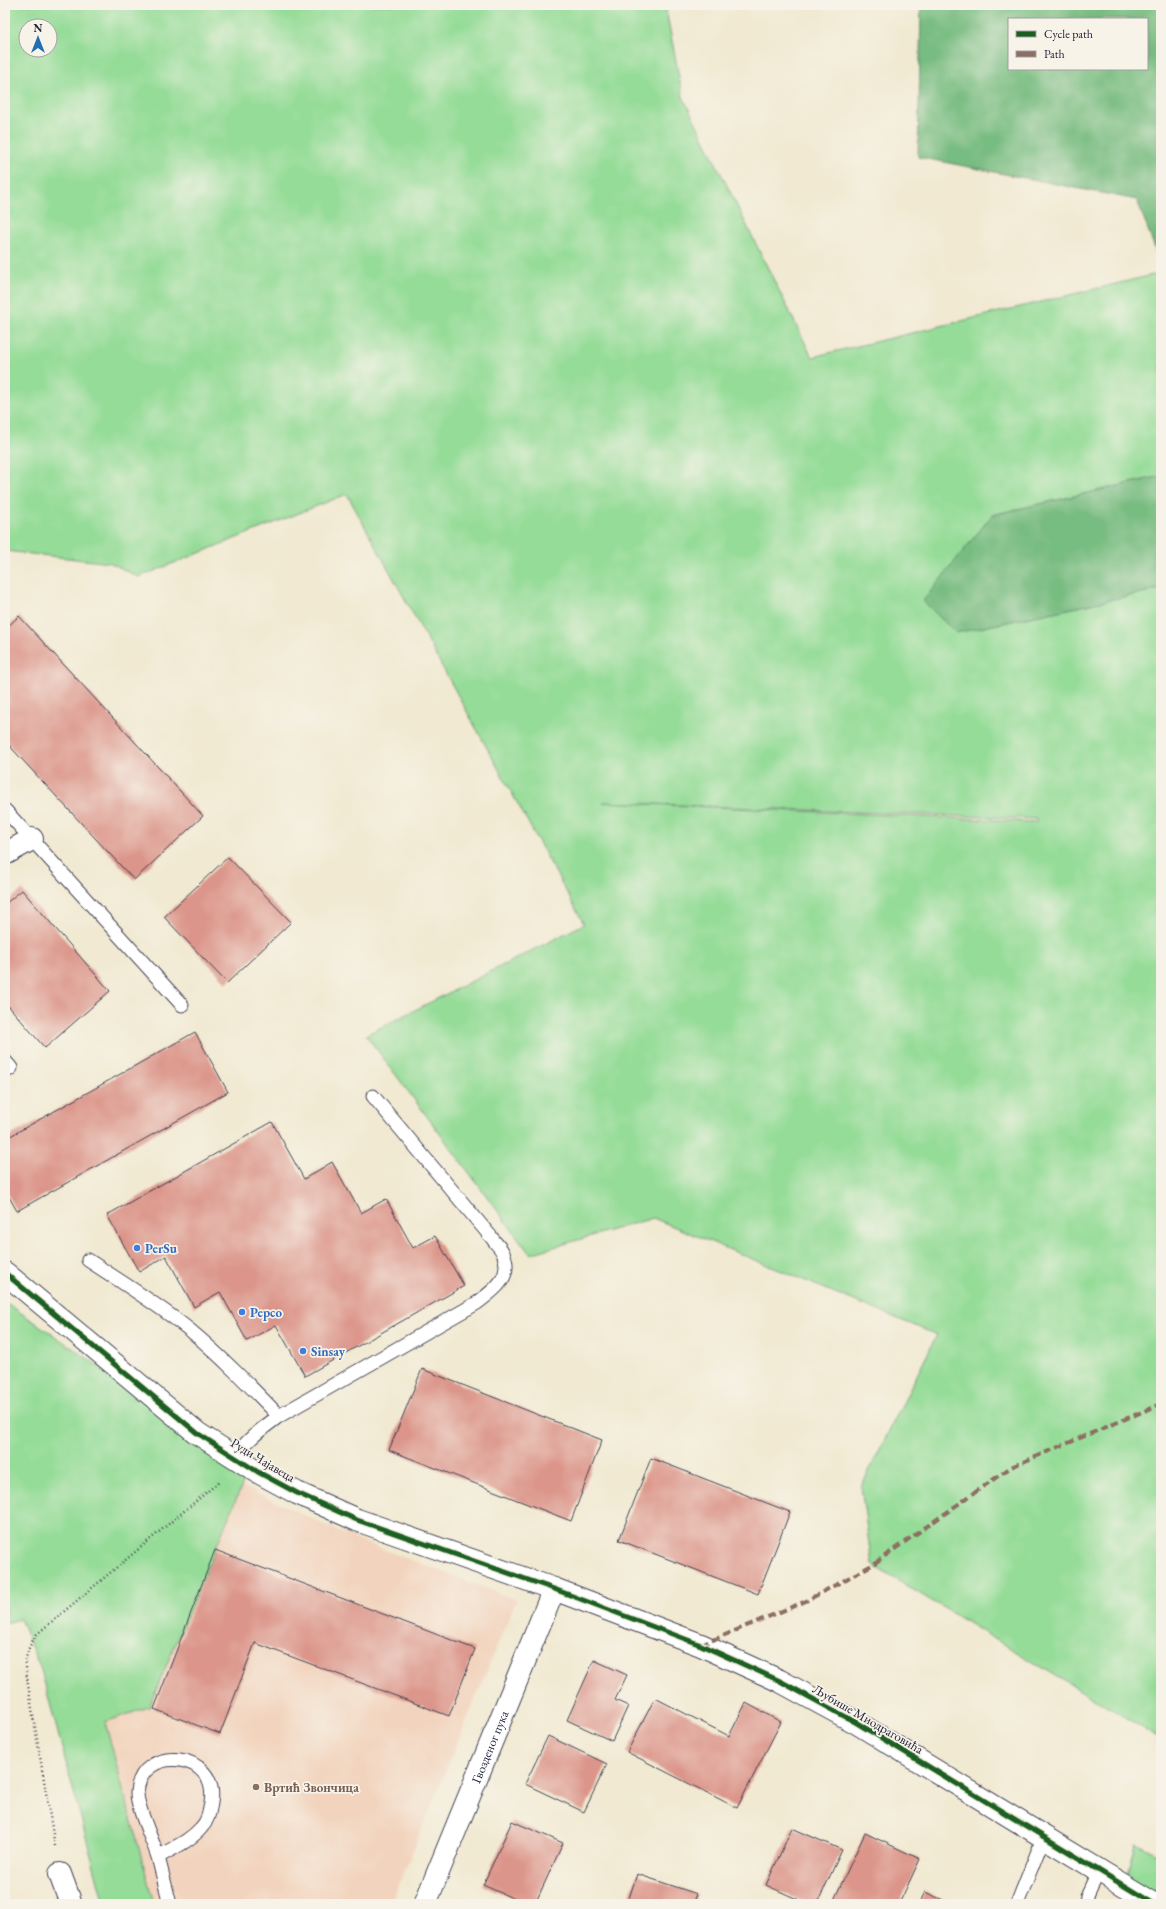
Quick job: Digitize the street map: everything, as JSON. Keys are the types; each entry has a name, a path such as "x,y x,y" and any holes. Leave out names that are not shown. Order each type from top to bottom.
{"street":[{"path":"5,854 32,839"},
{"name":"Руди Чајавеца","path":"5,1273 197,1433 258,1472 297,1493 357,1520 554,1589"},
{"name":"Љубише Миодраговића","path":"554,1589 701,1645 780,1681 856,1723 1154,1904"},
{"name":"Гвозденог пука","path":"425,1904 554,1589"},
{"path":"60,1874 71,1904"}],"lane":[{"path":"5,810 182,1005"},
{"path":"5,1061 11,1068 5,1072"},
{"path":"236,1457 253,1436 278,1416 477,1303 498,1288 506,1270 503,1254 492,1238 373,1096"},
{"path":"88,1260 149,1300 190,1330 239,1374 278,1416"},
{"path":"158,1857 200,1830 209,1816 212,1796 207,1778 194,1764 182,1759 171,1759 157,1763 149,1769 139,1785 138,1802 158,1857 170,1904"},
{"path":"1017,1904 1044,1836"},
{"path":"1086,1904 1087,1896 1099,1870"}],"path":[{"path":"60,1874 28,1686 26,1666 27,1649 37,1634 221,1480 230,1474 258,1472"}],"shaded area":[{"name":"Вртић Звончица","path":"232,1481 351,1537 516,1600 391,1904 104,1904 41,1670"}],"green space":[{"path":"5,5 665,5 683,97 812,357 1161,273 1161,476 992,515 956,633 1161,589 1161,1046 1159,1047 1161,1058 1161,1739 872,1565 861,1487 937,1335 653,1218 530,1254 366,1035 584,924 347,494 139,577 111,563 5,551","holes":["603,802 1036,819 1037,822"]},
{"path":"921,5 1161,5 1161,265 1137,200 918,157"},
{"path":"1161,476 1161,589 956,633 923,601 992,515"},
{"path":"5,1302 197,1433 250,1466 149,1707 105,1722 154,1904 104,1904 41,1670 20,1619 5,1623"},
{"path":"1136,1843 1161,1856 1161,1904 1124,1904 1125,1885"}],"building":[{"path":"19,616 203,816 134,880 5,741 5,629"},
{"path":"228,857 291,922 227,983 164,917"},
{"path":"22,890 110,991 45,1048 5,1002 5,904"},
{"path":"195,1032 228,1092 17,1211 5,1190 5,1139"},
{"path":"272,1122 304,1179 332,1162 361,1213 386,1199 413,1248 435,1236 464,1286 305,1376 276,1325 247,1341 220,1292 194,1307 166,1256 139,1272 107,1215"},
{"path":"422,1369 602,1440 571,1521 389,1450"},
{"path":"651,1458 790,1512 758,1594 619,1540"},
{"path":"215,1550 475,1649 449,1716 255,1643 220,1734 154,1709"},
{"path":"594,1660 627,1675 615,1700 628,1706 612,1741 567,1720"},
{"path":"655,1698 729,1736 746,1703 781,1722 737,1808 627,1752"},
{"path":"548,1736 607,1764 584,1812 525,1784"},
{"path":"512,1821 563,1843 535,1904 526,1904 483,1885"},
{"path":"792,1828 842,1850 817,1904 808,1904 766,1885"},
{"path":"865,1833 920,1859 899,1904 832,1904"},
{"path":"637,1874 697,1894 693,1904 627,1904"},
{"path":"925,1892 952,1904 919,1904"}],"marked path":[{"path":"701,1645 806,1601 872,1565 1011,1467 1161,1404"}],"cycle path":[{"path":"5,1273 197,1433 258,1472 297,1493 357,1520 554,1589 701,1645 780,1681 857,1723 1154,1904"}],"place":[{"name":"PerSu","path":"137,1248"},
{"name":"Pepco","path":"242,1312"},
{"name":"Sinsay","path":"303,1351"},
{"name":"Вртић Звончица","path":"256,1787"}]}
